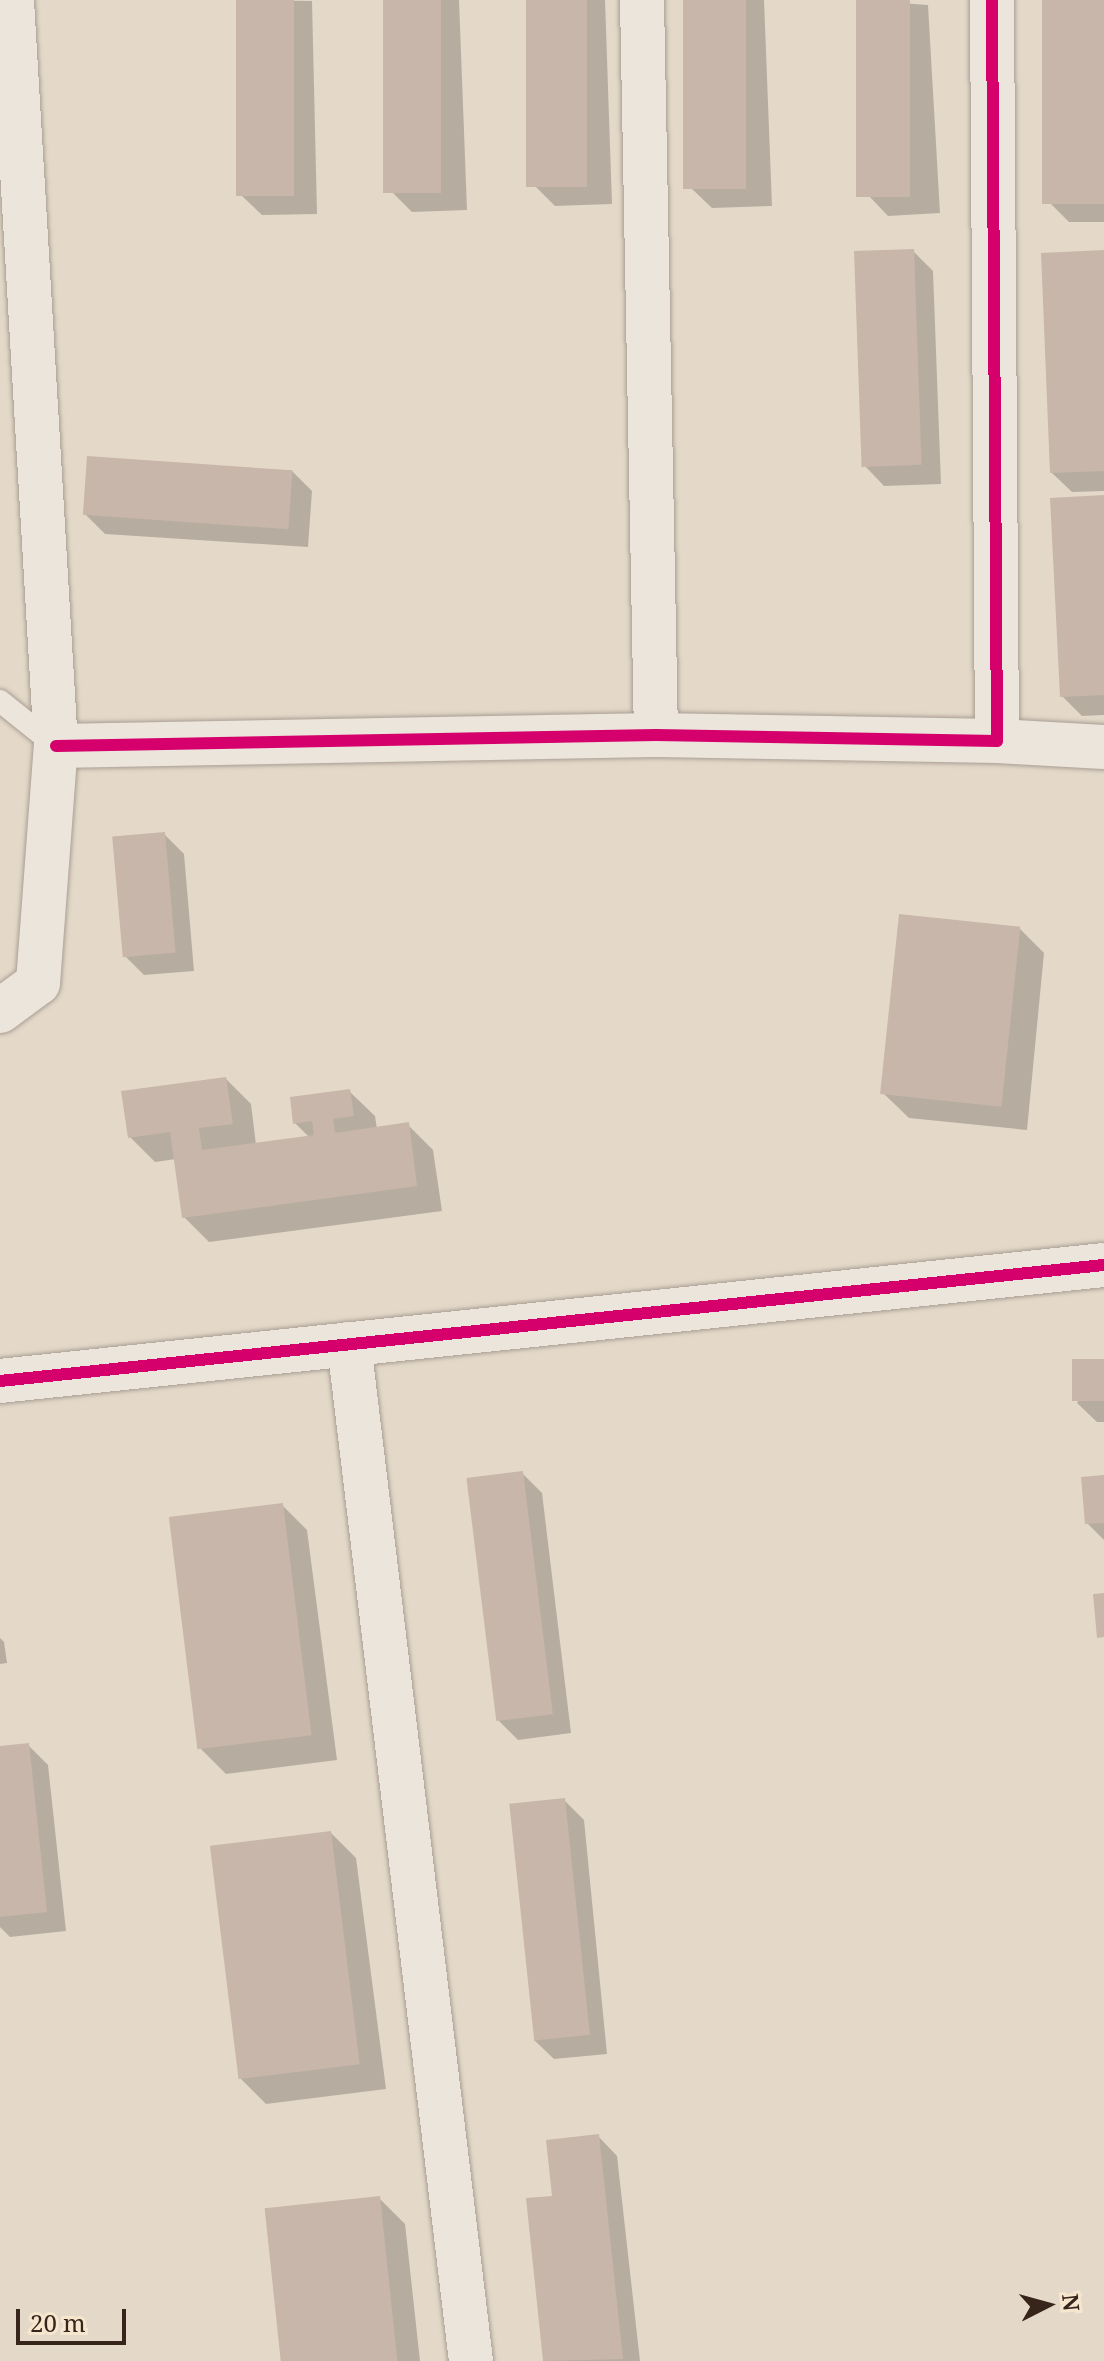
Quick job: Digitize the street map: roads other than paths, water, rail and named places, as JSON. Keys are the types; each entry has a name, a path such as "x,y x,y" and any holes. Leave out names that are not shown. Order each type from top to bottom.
{"street":[{"path":"0,1011 38,983 56,746 12,0"},
{"path":"642,0 656,735"},
{"path":"992,0 997,741"},
{"path":"56,746 656,735 997,741 1104,747"},
{"path":"0,1381 1104,1265"},
{"path":"349,1344 471,2361"}],"lane":[{"path":"0,701 56,746"}]}
